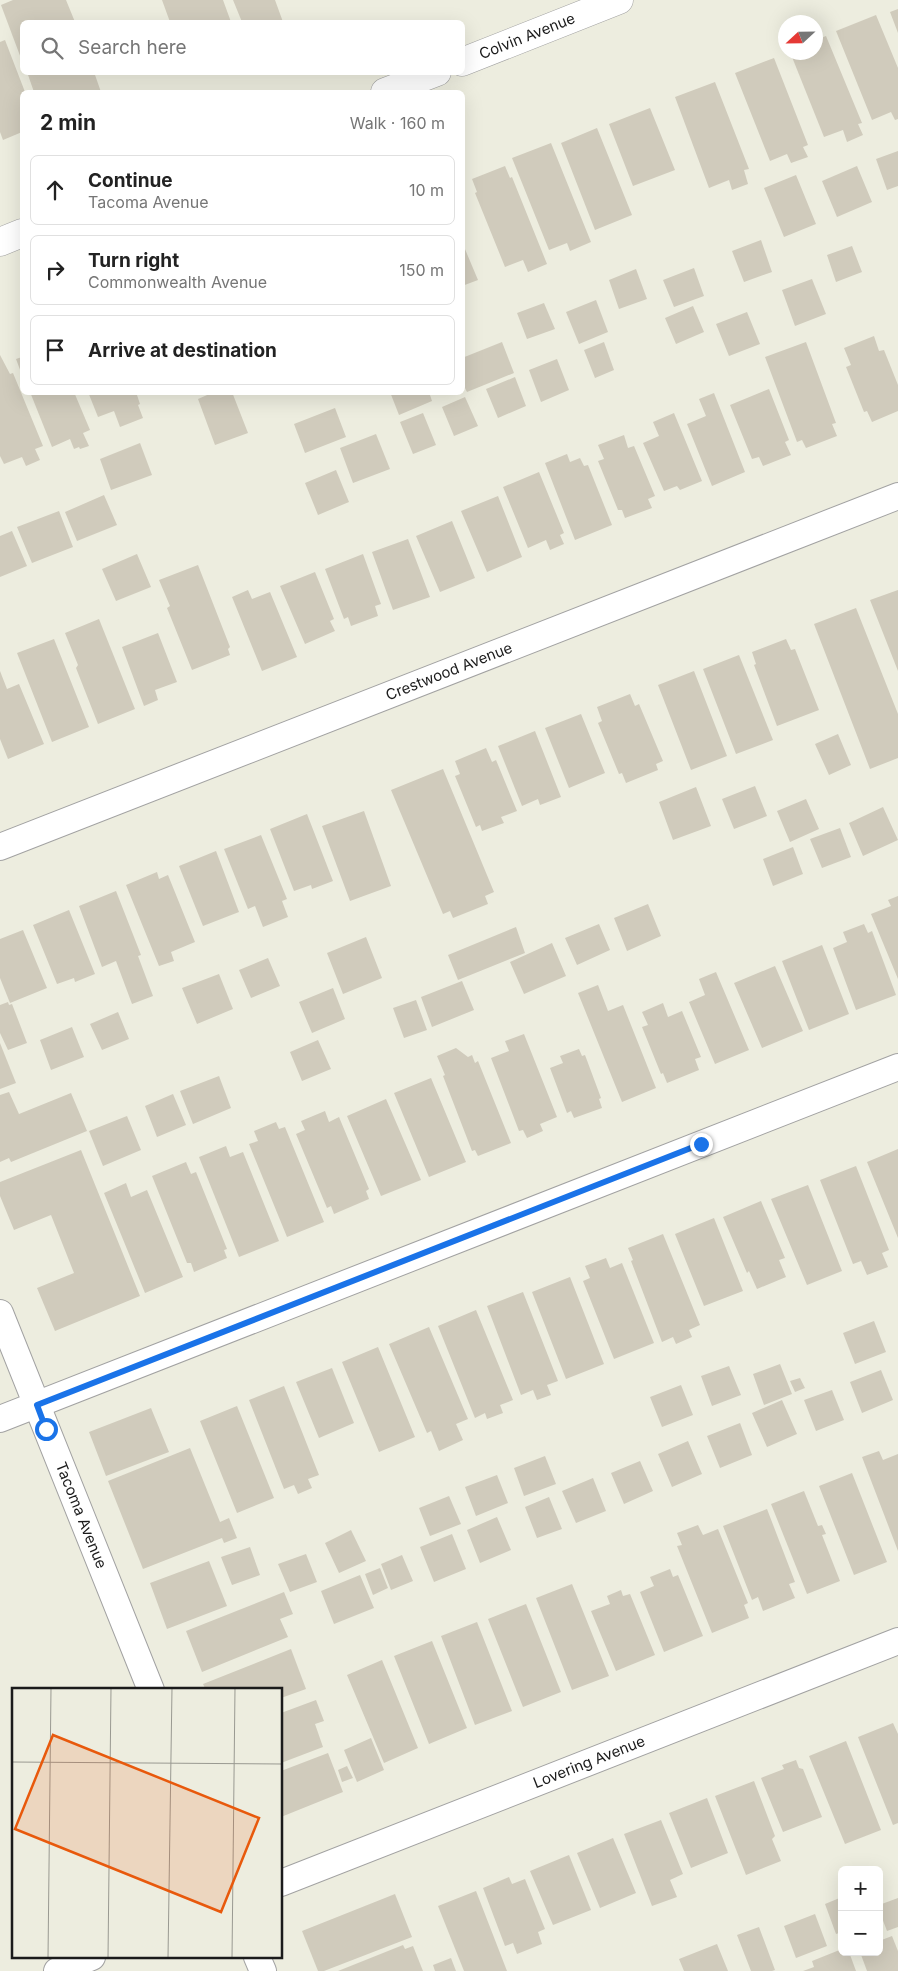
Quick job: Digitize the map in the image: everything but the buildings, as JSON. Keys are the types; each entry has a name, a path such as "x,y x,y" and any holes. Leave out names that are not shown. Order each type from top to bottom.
{"street":[{"name":"Colvin Avenue","path":"465,61 619,0"},
{"path":"390,90 428,75"},
{"path":"0,242 20,235"},
{"name":"Crestwood Avenue","path":"0,847 898,496"},
{"path":"0,1419 898,1067"},
{"name":"Tacoma Avenue","path":"0,1313 150,1688"},
{"name":"Lovering Avenue","path":"282,1883 898,1642"},
{"path":"57,1971 90,1958"},
{"path":"257,1958 263,1971"}],"route":[{"path":"46,1429 37,1405 701,1144"}]}
